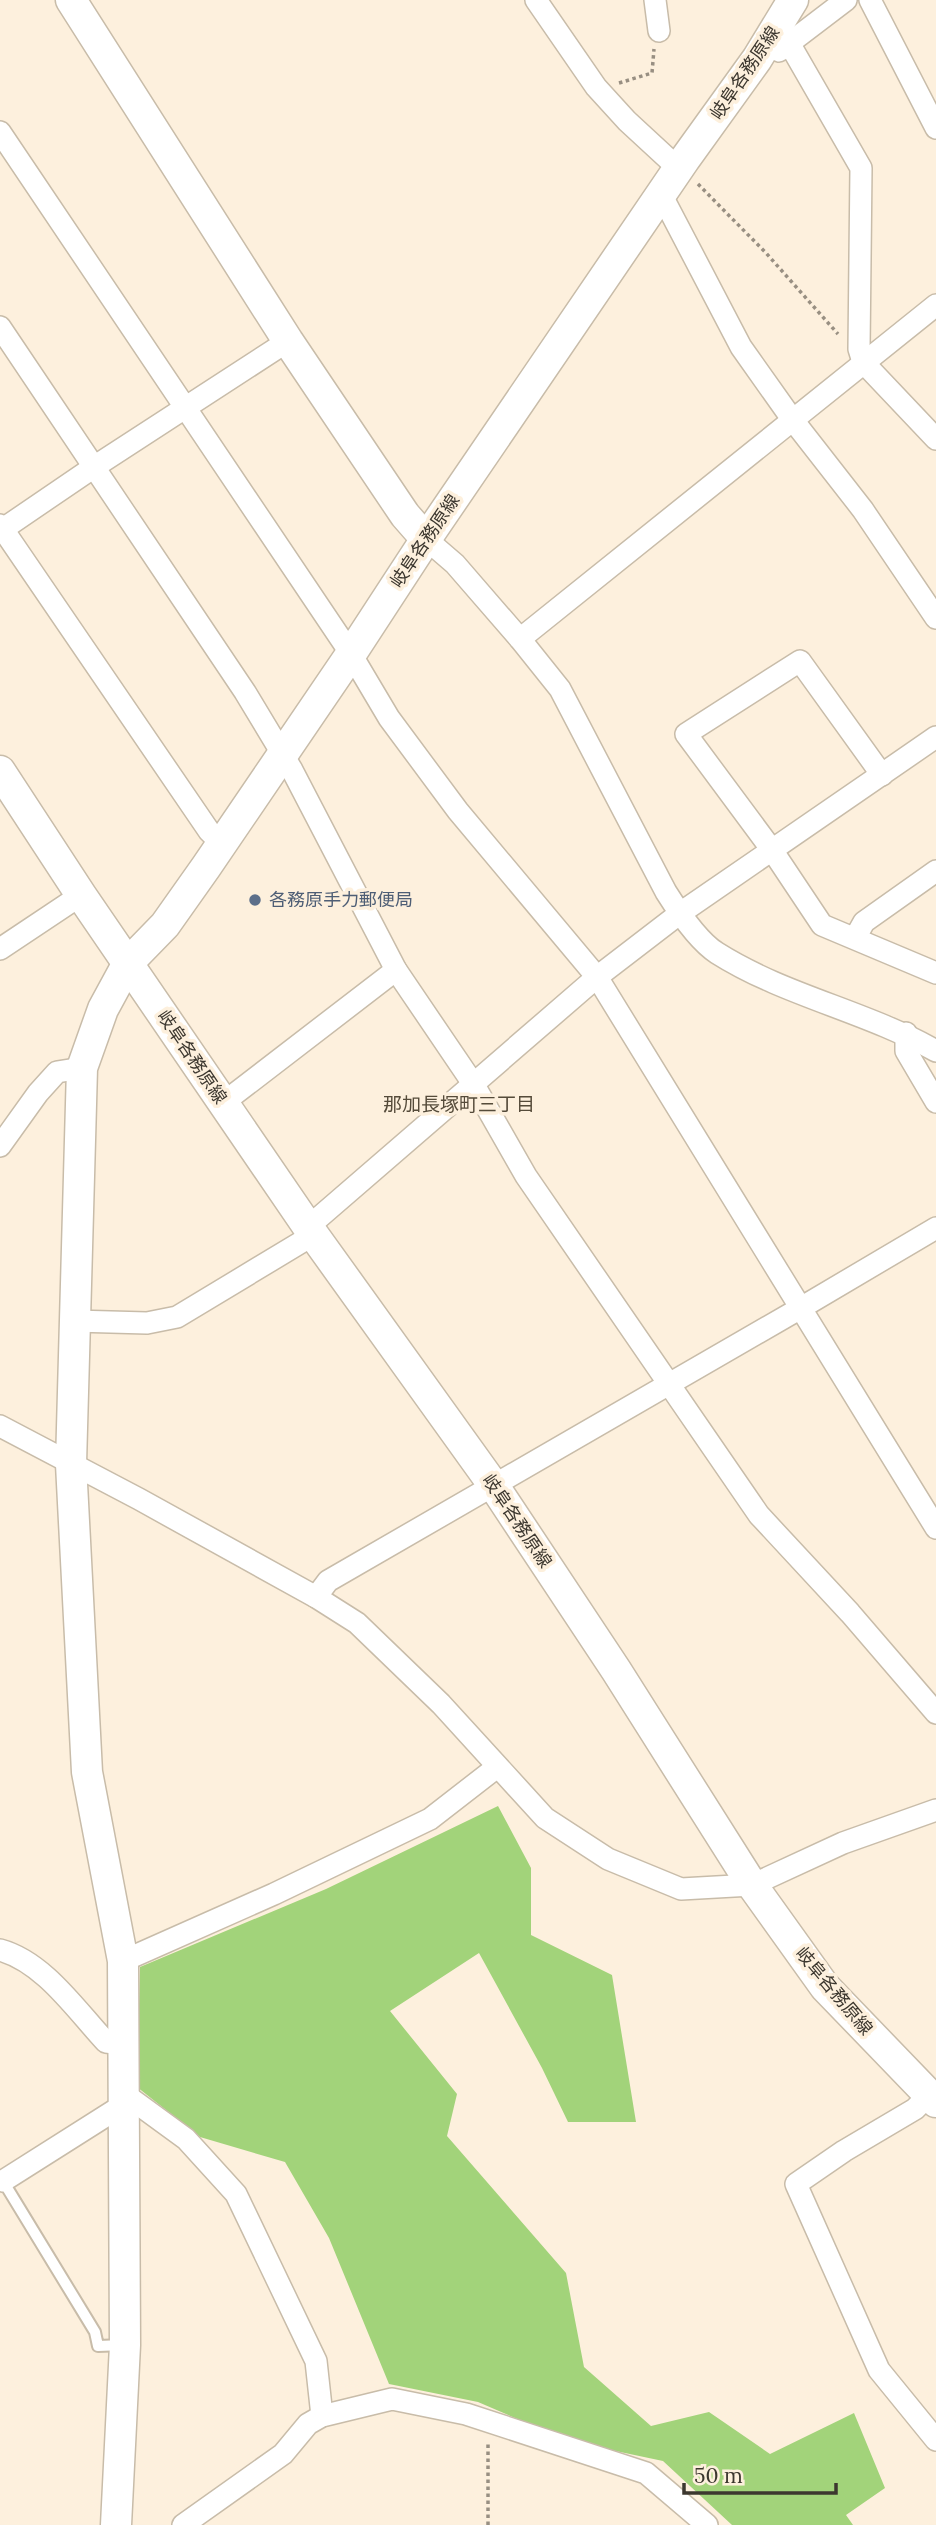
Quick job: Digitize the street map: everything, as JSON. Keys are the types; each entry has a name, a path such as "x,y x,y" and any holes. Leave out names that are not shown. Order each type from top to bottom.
{"main road":[{"path":"71,0 288,341 405,515 426,538"},
{"name":"岐阜各務原線","path":"793,0 757,59 661,194 426,538 222,844 165,925 128,963 311,1231 494,1486 616,1670 752,1885 825,1987 932,2098"},
{"path":"0,771 80,895 128,963 103,1009 82,1068 71,1464 87,1772 122,1961 125,2345 116,2525"}],"street":[{"path":"536,0 598,90 679,169"},
{"path":"655,0 659,32"},
{"path":"757,59 780,51 846,0"},
{"path":"870,0 936,128"},
{"path":"789,43 860,168 859,349 863,362 936,439"},
{"path":"0,132 351,654 389,718 458,811 597,977 936,1528"},
{"path":"661,194 741,347 792,419 863,510 936,618"},
{"path":"520,639 936,304"},
{"path":"0,327 245,692 282,752 396,970 474,1085 526,1176 759,1515 850,1613 936,1713"},
{"path":"222,844 201,820 1,529 288,341"},
{"path":"426,538 455,564 560,689 666,892 679,914 715,952 792,990 906,1034 936,1051"},
{"path":"882,775 800,661 686,734 772,850 822,925 936,973"},
{"path":"75,1321 147,1322 177,1317 311,1231 597,977 679,914 936,737"},
{"path":"855,938 864,922 936,871"},
{"path":"0,949 80,895"},
{"path":"223,1103 396,970"},
{"path":"906,1034 906,1051 936,1102"},
{"path":"0,1146 38,1093 57,1072 82,1068"},
{"path":"316,1597 328,1581 936,1228"},
{"path":"0,1426 139,1499 316,1597 357,1623 441,1704 545,1818 608,1859 681,1889 752,1885 843,1843 936,1810"},
{"path":"122,1961 274,1894 430,1819 497,1767"},
{"path":"0,1950 16,1954 52,1983 106,2042 123,2044"},
{"path":"932,2098 844,2151 796,2184 879,2370 936,2440"},
{"path":"1,2181 123,2099 186,2140 236,2194 316,2361 322,2416"},
{"path":"183,2525 283,2454 307,2424 322,2416 393,2399 466,2414 646,2473 707,2525"}],"lane":[{"path":"1,2181 95,2333 98,2346 125,2345"}],"path":[{"path":"598,90 652,73 655,36 659,32"},
{"path":"679,169 695,180 766,253 863,362"},
{"path":"488,2421 488,2525"}],"green space":[{"path":"498,1806 531,1868 531,1935 612,1975 636,2122 568,2122 542,2068 479,1953 390,2011 457,2094 447,2136 566,2273 584,2367 651,2426 709,2412 770,2454 854,2413 885,2488 846,2515 853,2525 732,2525 663,2461 568,2441 478,2402 389,2384 329,2238 285,2162 200,2137 137,2087 140,1967 326,1889"}],"place":[{"name":"各務原手力郵便局","path":"255,900"}],"district":[{"name":"那加長塚町三丁目","path":"459,1104"}]}
